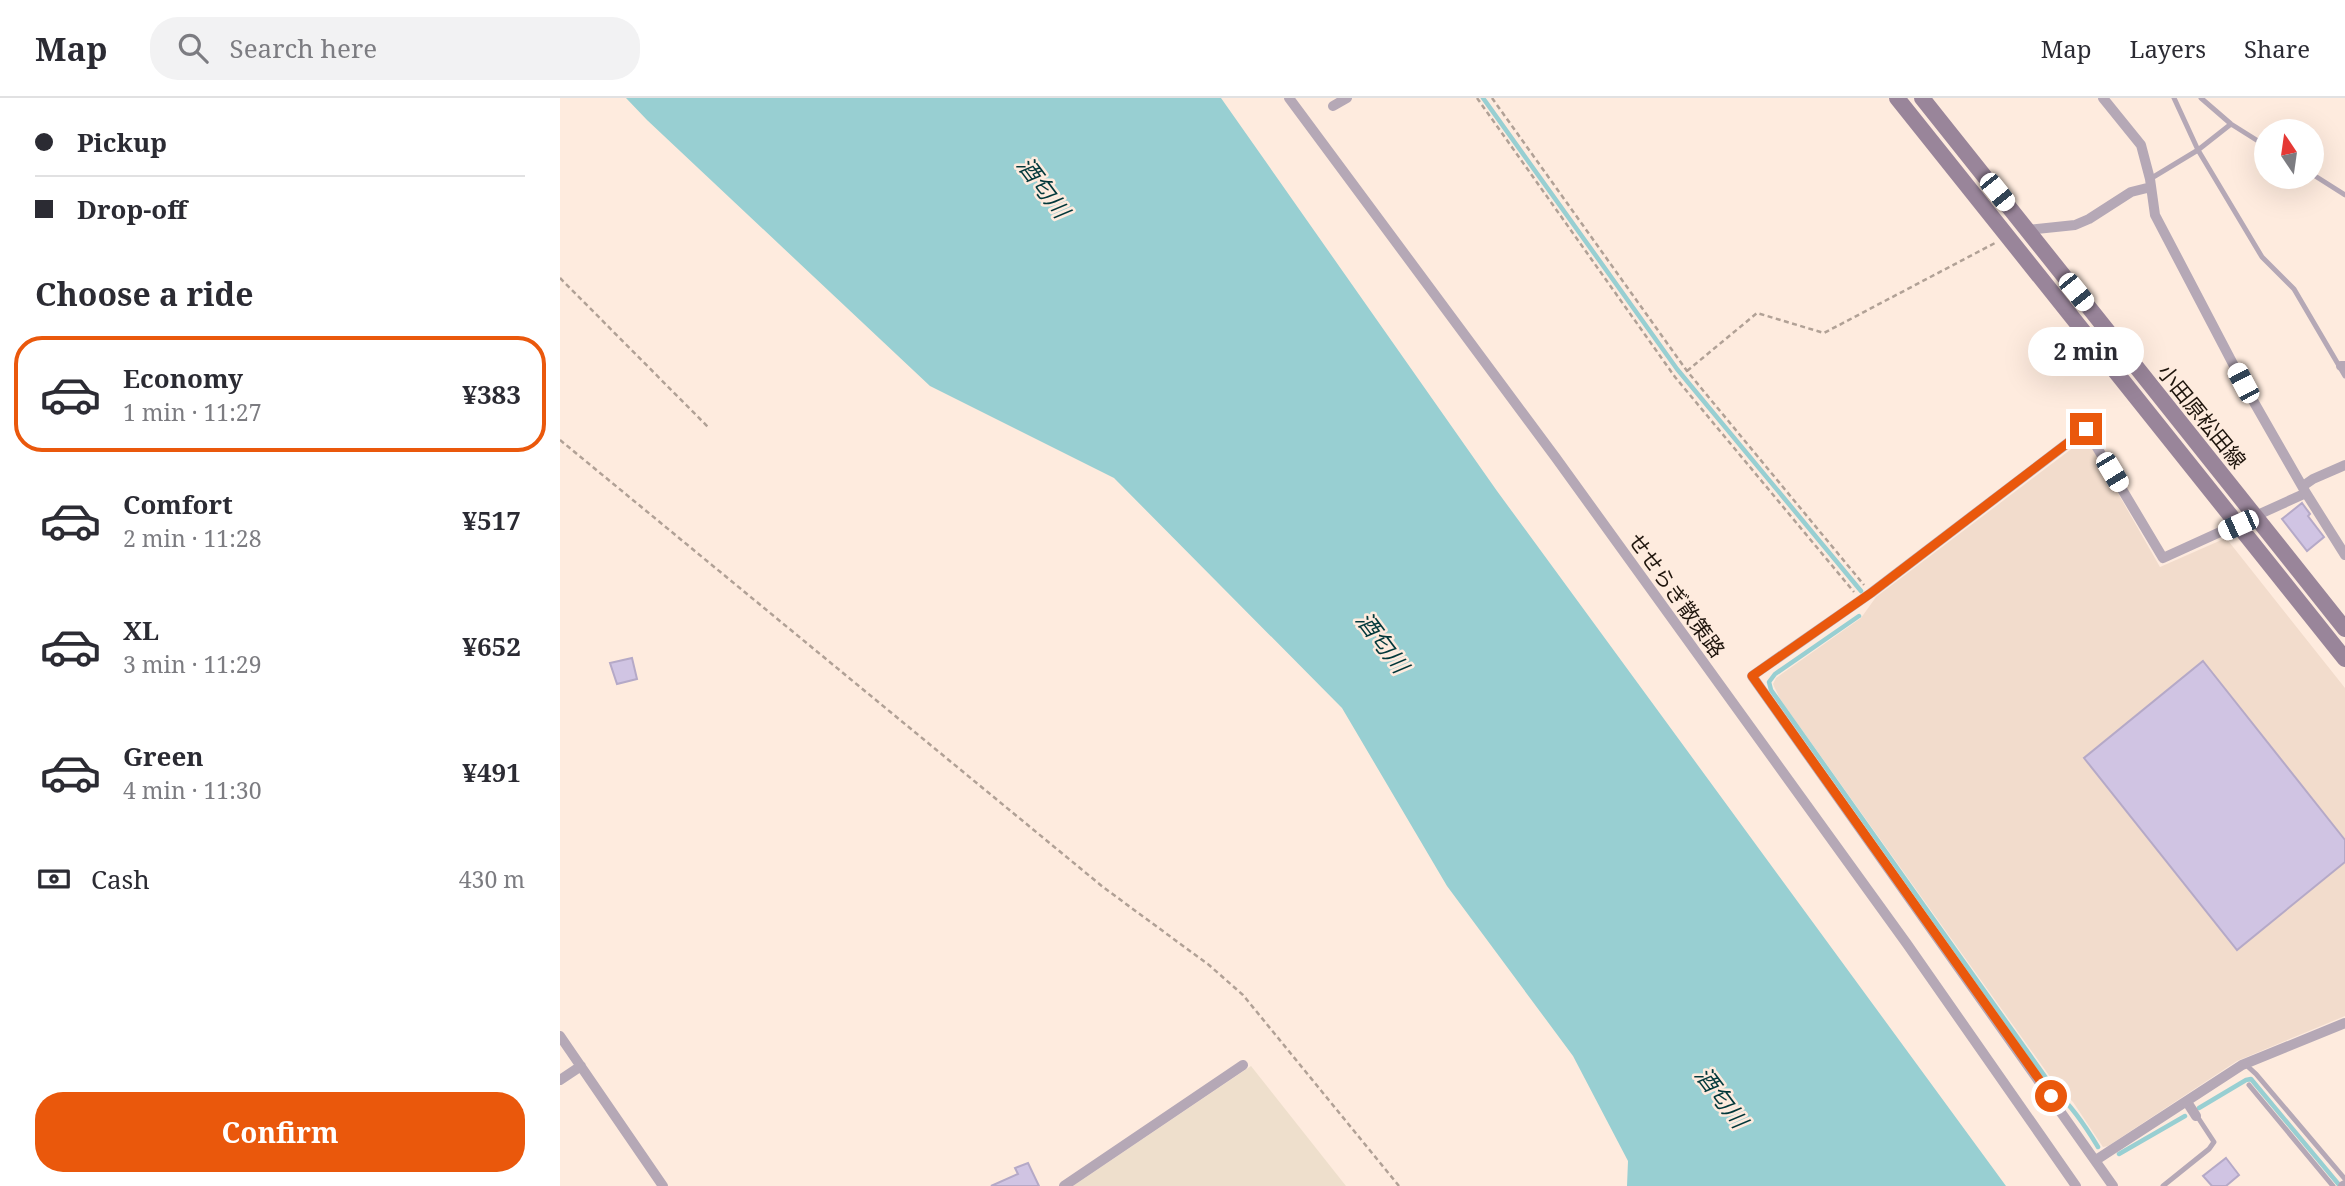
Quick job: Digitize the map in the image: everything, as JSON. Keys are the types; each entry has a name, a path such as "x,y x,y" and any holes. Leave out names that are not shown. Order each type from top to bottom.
{"main road":[{"name":"小田原松田線","path":"1897,98 2345,659"},
{"name":"小田原松田線","path":"1922,98 2345,629"}],"street":[{"name":"せせらぎ散策路","path":"1289,98 1556,458 1907,944 2076,1186"},
{"path":"1333,106 1347,98"},
{"path":"2103,98 2141,145 2155,215 2243,383 2345,555"},
{"path":"2027,230 2075,225 2150,183"},
{"path":"2113,1186 1752,676 1871,593 2086,429 2163,558 2256,516 2305,490 2313,479 2345,465"},
{"path":"2096,1160 2245,1064 2345,1023"},
{"path":"560,1036 663,1186"},
{"path":"1064,1186 1243,1065"},
{"path":"560,1080 581,1066"},
{"path":"2187,1102 2196,1116"}],"lane":[{"path":"2174,98 2198,150 2263,257 2294,289 2344,369"},
{"path":"2201,98 2231,124 2254,138"},
{"path":"2150,183 2231,124"},
{"path":"2324,182 2345,195"},
{"path":"2245,1064 2345,1179"},
{"path":"2249,1085 2333,1186"},
{"path":"2163,1186 2214,1142 2196,1116"}],"path":[{"path":"1477,98 1675,377 1861,600"},
{"path":"1492,98 1687,371 1871,593"},
{"path":"1687,371 1757,313 1824,333 2007,237"},
{"path":"560,278 709,428"},
{"path":"560,440 1103,887 1209,965 1243,995 1399,1186"}],"shaded area":[{"path":"2084,441 2091,446 2160,567 2226,538 2345,688 2345,1016 2237,1061 2103,1147 1780,699 1773,684 1776,678 1861,618 1876,597"},
{"path":"1251,1066 1346,1186 1073,1186"}],"water":[{"name":"酒匂川","path":"626,98 1221,98 1497,491 2006,1186 1627,1186 1628,1161 1573,1056 1447,886 1342,708 1114,478 930,386"}],"building":[{"path":"2302,503 2324,537 2307,551 2282,519"},
{"path":"632,658 637,679 617,684 610,663"},
{"path":"2203,661 2345,840 2345,862 2237,950 2084,758"},
{"path":"2226,1158 2239,1175 2226,1186 2212,1186 2203,1176"},
{"path":"1028,1163 1039,1186 991,1186 1018,1174 1015,1168"}],"waterway":[{"path":"1483,98 1677,369 1861,591"},
{"path":"1859,616 1775,674 1769,682 1771,690 2056,1092 2079,1118 2098,1147"},
{"path":"2199,1108 2251,1079 2340,1186"},
{"path":"2119,1154 2185,1116"}],"route":[{"path":"2051,1096 1752,676 1871,593 2086,429"}]}
